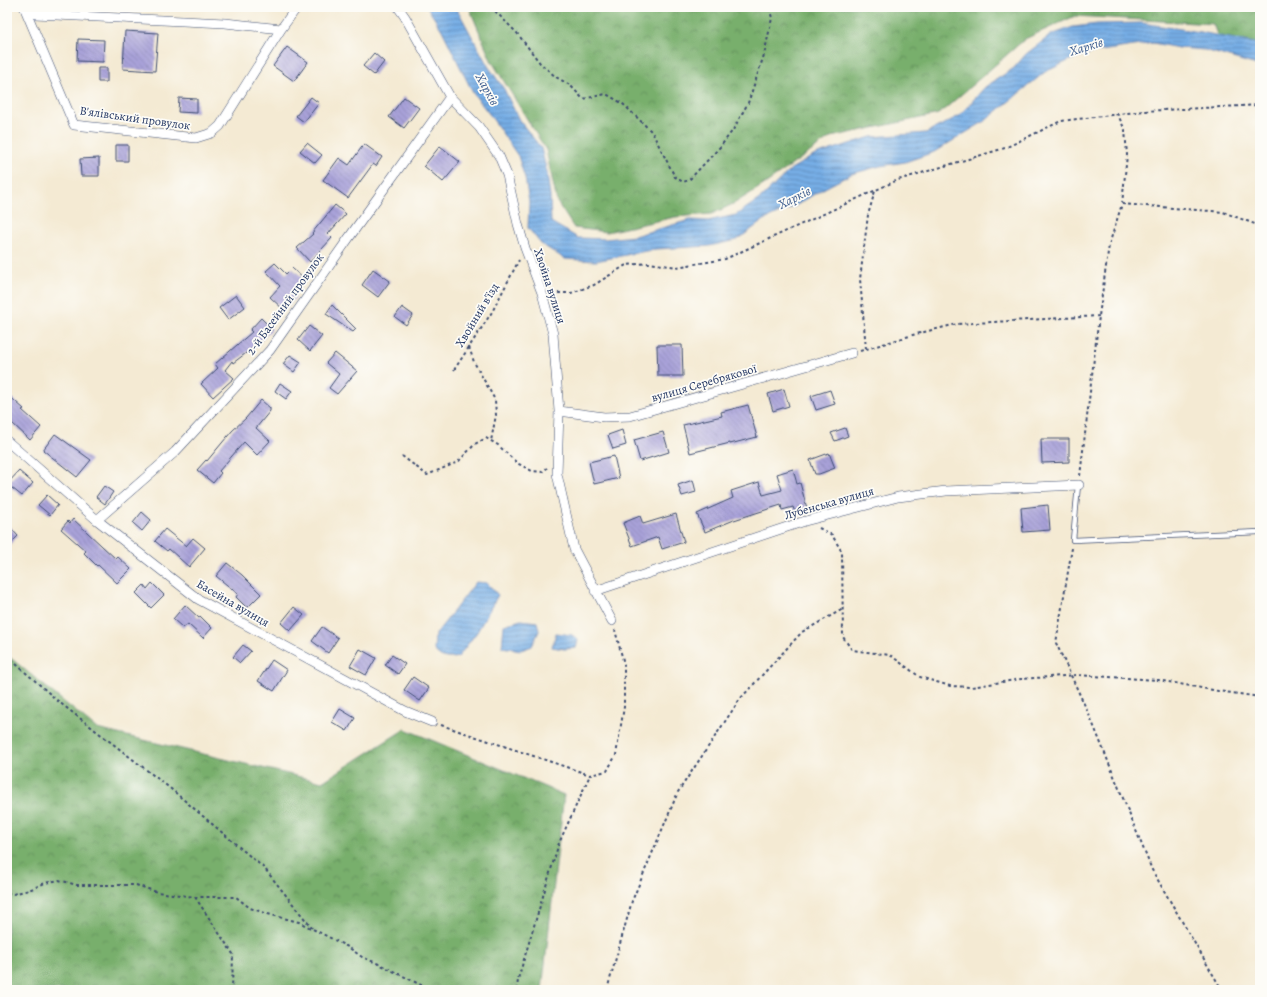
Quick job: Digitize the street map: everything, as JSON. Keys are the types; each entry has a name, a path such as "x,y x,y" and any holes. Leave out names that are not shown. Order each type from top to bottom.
{"street":[{"name":"В'ялівський провулок","path":"24,8 74,125 196,138 212,133 220,126 281,29 297,7"},
{"name":"Хвойна вулиця","path":"398,7 450,97 479,127 499,156 507,175 518,224 525,248 542,293 553,334 559,411 557,474 574,549 612,621"},
{"name":"В'ялівський провулок","path":"24,8 35,14 225,22 281,29"},
{"name":"2-й Басейний провулок","path":"97,520 175,452 270,350 450,97"},
{"name":"вулиця Серебрякової","path":"559,411 604,417 630,416 852,353"},
{"name":"Басейна вулиця","path":"7,441 97,520 198,599 405,712 432,722"},
{"name":"Лубeнська вулиця","path":"595,591 805,521 898,497 946,491 1078,485"}],"lane":[{"path":"1078,485 1073,540 1260,532"}],"path":[{"path":"491,7 517,33 540,63 556,77 570,85 583,99 606,94 622,103 652,132 675,177 683,182 688,180 720,147 733,130 748,103 764,55 772,18 769,7"},
{"path":"542,293 570,293 594,285 626,265 649,263 677,267 725,259 898,180 1005,148 1061,121 1144,111 1260,106"},
{"path":"1078,485 1109,245 1122,204 1127,155 1125,130 1118,115"},
{"path":"875,191 868,215 860,279 866,349 957,324 1099,316"},
{"path":"1122,204 1223,212 1260,226"},
{"name":"Хвойний в'їзд","path":"454,370 492,312 525,248"},
{"path":"469,347 474,362 495,400 496,415 491,442"},
{"path":"402,456 427,475 458,462 475,444 486,438 498,446 517,463 532,471 542,472 558,460"},
{"path":"805,521 832,535 842,552 843,637 852,650 890,655 920,676 950,686 971,687 1021,679 1072,675 1158,680 1260,697"},
{"path":"1073,540 1056,643 1072,675 1152,870 1222,990"},
{"path":"607,990 632,901 678,792 740,699 802,632 843,609"},
{"path":"432,722 590,775 607,771 616,755 624,707 624,664 612,621"},
{"path":"7,656 59,702 171,789 265,870 313,929"},
{"path":"516,990 559,843 590,775"},
{"path":"7,893 13,894 29,890 45,883 59,880 77,885 136,885 158,892 195,897 236,897 250,908 299,922 348,947 362,958 425,987 443,990"},
{"path":"195,897 233,954 232,990"},
{"path":"421,990 425,987"}],"green space":[{"path":"469,7 1260,7 1260,61 1219,40 1213,24 1075,16 1025,39 939,114 831,137 765,184 735,203 712,214 675,217 607,232 574,228 557,202 546,150 491,60"},
{"path":"7,655 97,729 322,782 405,729 564,795 542,990 7,990"}],"water":[{"name":"Харків","path":"427,7 456,7 488,66 504,89 519,120 541,148 547,173 551,222 578,238 606,239 634,236 690,220 708,221 736,215 761,198 791,169 815,155 871,137 926,133 959,116 985,87 1014,68 1026,54 1051,35 1073,27 1097,24 1142,23 1200,32 1260,44 1260,66 1205,50 1179,48 1153,43 1094,52 1070,60 1045,72 985,121 934,152 905,162 880,166 851,174 795,206 764,220 737,240 709,246 656,249 596,261 565,259 541,244 528,228 529,202 525,178 518,156 473,93 442,30"},
{"path":"476,582 487,583 498,595 477,632 458,657 442,657 434,650 435,635"},
{"path":"521,620 537,622 539,631 532,646 521,650 502,647 504,625"},
{"path":"556,633 572,635 578,640 576,648 564,649 552,647"}],"building":[{"path":"125,31 158,33 155,71 123,69"},
{"path":"78,39 104,40 103,62 77,61"},
{"path":"287,47 308,62 294,81 273,66"},
{"path":"374,53 384,62 374,75 363,66"},
{"path":"98,68 107,68 107,82 98,82"},
{"path":"311,97 319,103 304,122 296,116"},
{"path":"404,97 419,108 404,128 389,117"},
{"path":"179,98 197,99 197,113 178,112"},
{"path":"307,143 322,155 315,163 300,151"},
{"path":"364,144 382,157 376,166 373,164 348,198 323,180 339,158 349,165"},
{"path":"116,145 128,145 128,161 116,161"},
{"path":"440,146 460,162 443,182 424,166"},
{"path":"99,158 99,176 81,176 80,159"},
{"path":"335,205 346,214 328,234 332,238 310,262 297,248 313,234 312,233"},
{"path":"275,263 286,274 292,268 306,281 293,294 296,297 284,310 270,297 280,286 266,271"},
{"path":"373,269 390,281 378,297 362,285"},
{"path":"236,295 245,307 228,320 219,308"},
{"path":"332,305 356,329 353,332 326,314"},
{"path":"402,307 413,315 406,325 395,317"},
{"path":"261,318 272,329 258,344 233,363 232,361 225,370 234,378 213,397 201,384 218,368 215,364 252,332 250,330"},
{"path":"309,326 322,336 310,351 298,340"},
{"path":"657,345 682,345 683,376 658,376"},
{"path":"335,353 357,371 337,394 329,388 339,374 326,363"},
{"path":"290,355 301,362 294,372 283,364"},
{"path":"280,383 292,391 286,399 275,391"},
{"path":"784,389 789,406 773,411 768,394"},
{"path":"830,390 835,404 816,410 811,396"},
{"path":"7,394 41,427 30,440 11,422 7,427"},
{"path":"261,400 270,408 270,411 256,428 270,441 257,455 244,442 219,471 221,473 213,483 197,470 206,460 207,461"},
{"path":"748,405 757,437 690,453 683,425 722,416 721,412"},
{"path":"845,428 848,436 835,441 831,433"},
{"path":"622,430 626,445 613,449 608,435"},
{"path":"663,432 669,452 640,461 634,440"},
{"path":"55,434 91,460 77,477 43,450"},
{"path":"1041,439 1069,439 1069,462 1042,463"},
{"path":"829,453 835,468 815,474 810,460"},
{"path":"614,456 619,478 594,484 589,462"},
{"path":"793,469 797,484 800,483 808,512 796,515 793,507 782,510 781,505 734,520 705,532 697,514 733,498 731,491 759,482 763,495 782,490 777,474"},
{"path":"19,471 33,483 22,496 7,484"},
{"path":"693,480 696,492 682,496 678,485"},
{"path":"104,486 113,492 105,504 96,497"},
{"path":"47,495 58,505 50,515 38,505"},
{"path":"1048,505 1050,530 1023,532 1021,508"},
{"path":"142,512 151,520 142,531 133,523"},
{"path":"676,514 684,542 662,549 658,537 632,546 623,523 640,516 643,524"},
{"path":"73,519 116,559 118,557 131,569 117,583 98,565 97,566 84,553 86,551 61,529 68,521 70,523"},
{"path":"7,524 18,536 7,547"},
{"path":"165,529 186,546 193,538 205,548 189,567 169,549 167,551 155,541"},
{"path":"227,563 242,575 261,594 247,608 236,597 238,594 216,576"},
{"path":"152,583 164,595 151,608 136,593 144,585 147,589"},
{"path":"185,605 199,618 200,616 212,628 203,638 188,624 183,628 173,619"},
{"path":"294,607 304,615 290,631 281,623"},
{"path":"322,627 338,638 328,653 312,641"},
{"path":"243,645 251,651 240,663 233,657"},
{"path":"360,649 376,658 366,675 350,666"},
{"path":"392,655 405,664 398,674 385,665"},
{"path":"272,660 287,670 274,691 258,681"},
{"path":"413,677 429,688 420,701 404,690"},
{"path":"340,709 355,718 347,731 332,722"}]}
